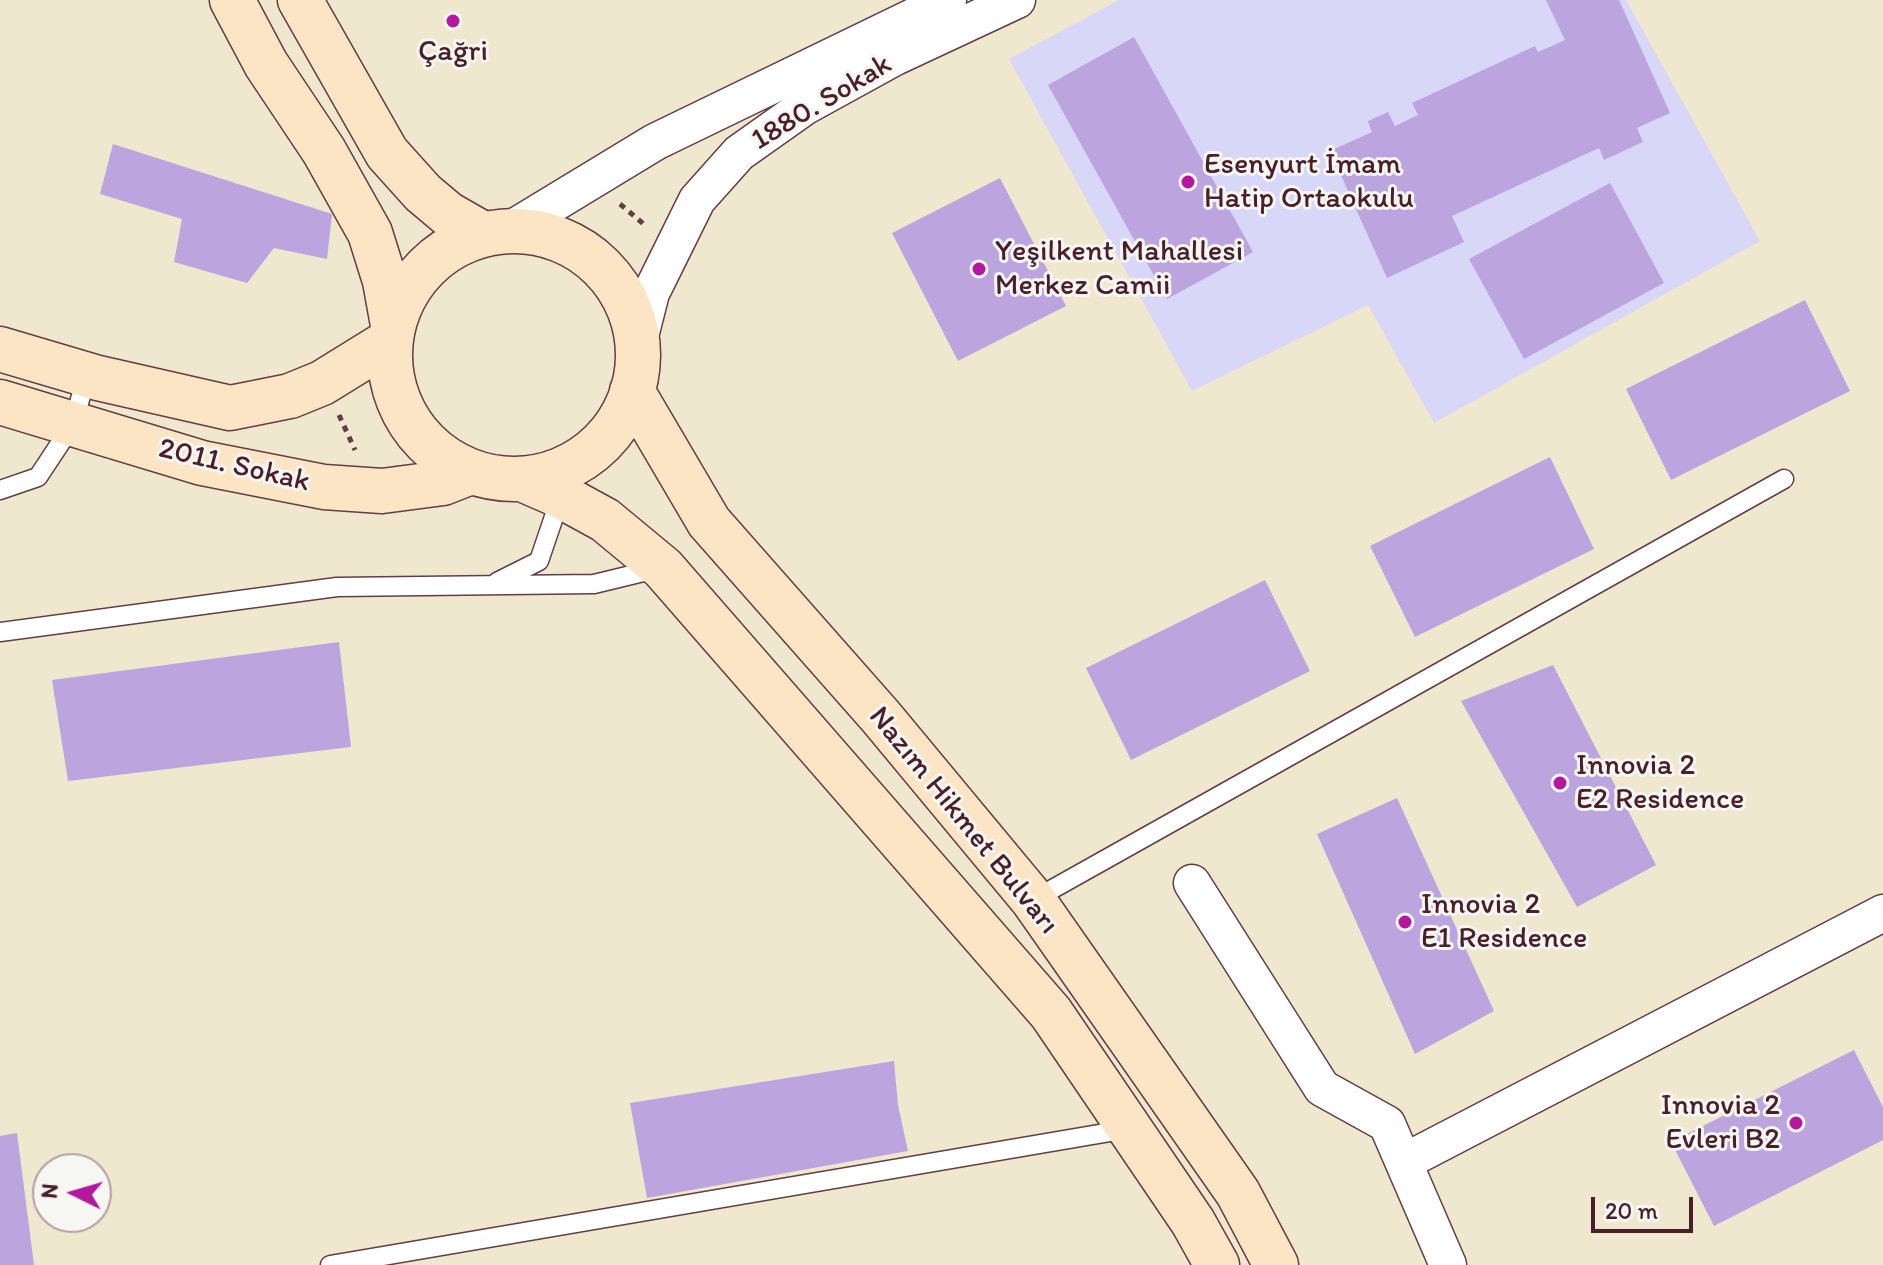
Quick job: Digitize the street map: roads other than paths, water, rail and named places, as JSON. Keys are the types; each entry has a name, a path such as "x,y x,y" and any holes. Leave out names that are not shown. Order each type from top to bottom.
{"main road":[{"path":"232,0 266,64 328,159 370,233 385,281 392,333"},
{"path":"300,0 387,153 423,193 448,214 497,232"},
{"path":"497,232 534,232 556,237 597,262 613,279 625,299 638,344 632,391 623,414 609,435 591,453 570,466 546,475 522,479 488,477 471,472 431,448 402,410 390,365 392,333 399,303 423,270 461,242 497,232"},
{"name":"2011. Sokak","path":"0,349 87,375 230,408 290,396 322,383 392,333"},
{"name":"Nazım Hikmet Bulvarı","path":"632,391 709,522 881,717 1033,900 1238,1193 1276,1265"},
{"name":"2011. Sokak","path":"0,402 202,463 324,487 395,489 443,483 471,472"},
{"name":"Nazım Hikmet Bulvarı","path":"522,479 605,520 663,568 1051,1013 1193,1222 1217,1265"}],"street":[{"name":"1880. Sokak","path":"497,232 655,142 902,10 948,0"},
{"name":"1880. Sokak","path":"638,344 651,293 697,200 739,153 804,107 895,57 1017,0"},
{"path":"1192,883 1322,1088 1387,1124 1448,1265"},
{"path":"1404,1162 1883,913"}],"lane":[{"path":"0,490 38,477 73,424 87,375"},
{"path":"1033,900 1784,479"},
{"path":"491,585 539,561 561,496"},
{"path":"0,632 337,587 594,584 663,568"},
{"path":"330,1265 1129,1129"}],"place":[{"name":"Çağri","path":"453,21"},
{"name":"Esenyurt İmam Hatip Ortaokulu","path":"1188,182"},
{"name":"Yeşilkent Mahallesi Merkez Camii","path":"979,269"},
{"name":"Innovia 2 E2 Residence","path":"1560,783"},
{"name":"Innovia 2 E1 Residence","path":"1405,922"},
{"name":"Innovia 2 Evleri B2","path":"1796,1123"}]}
